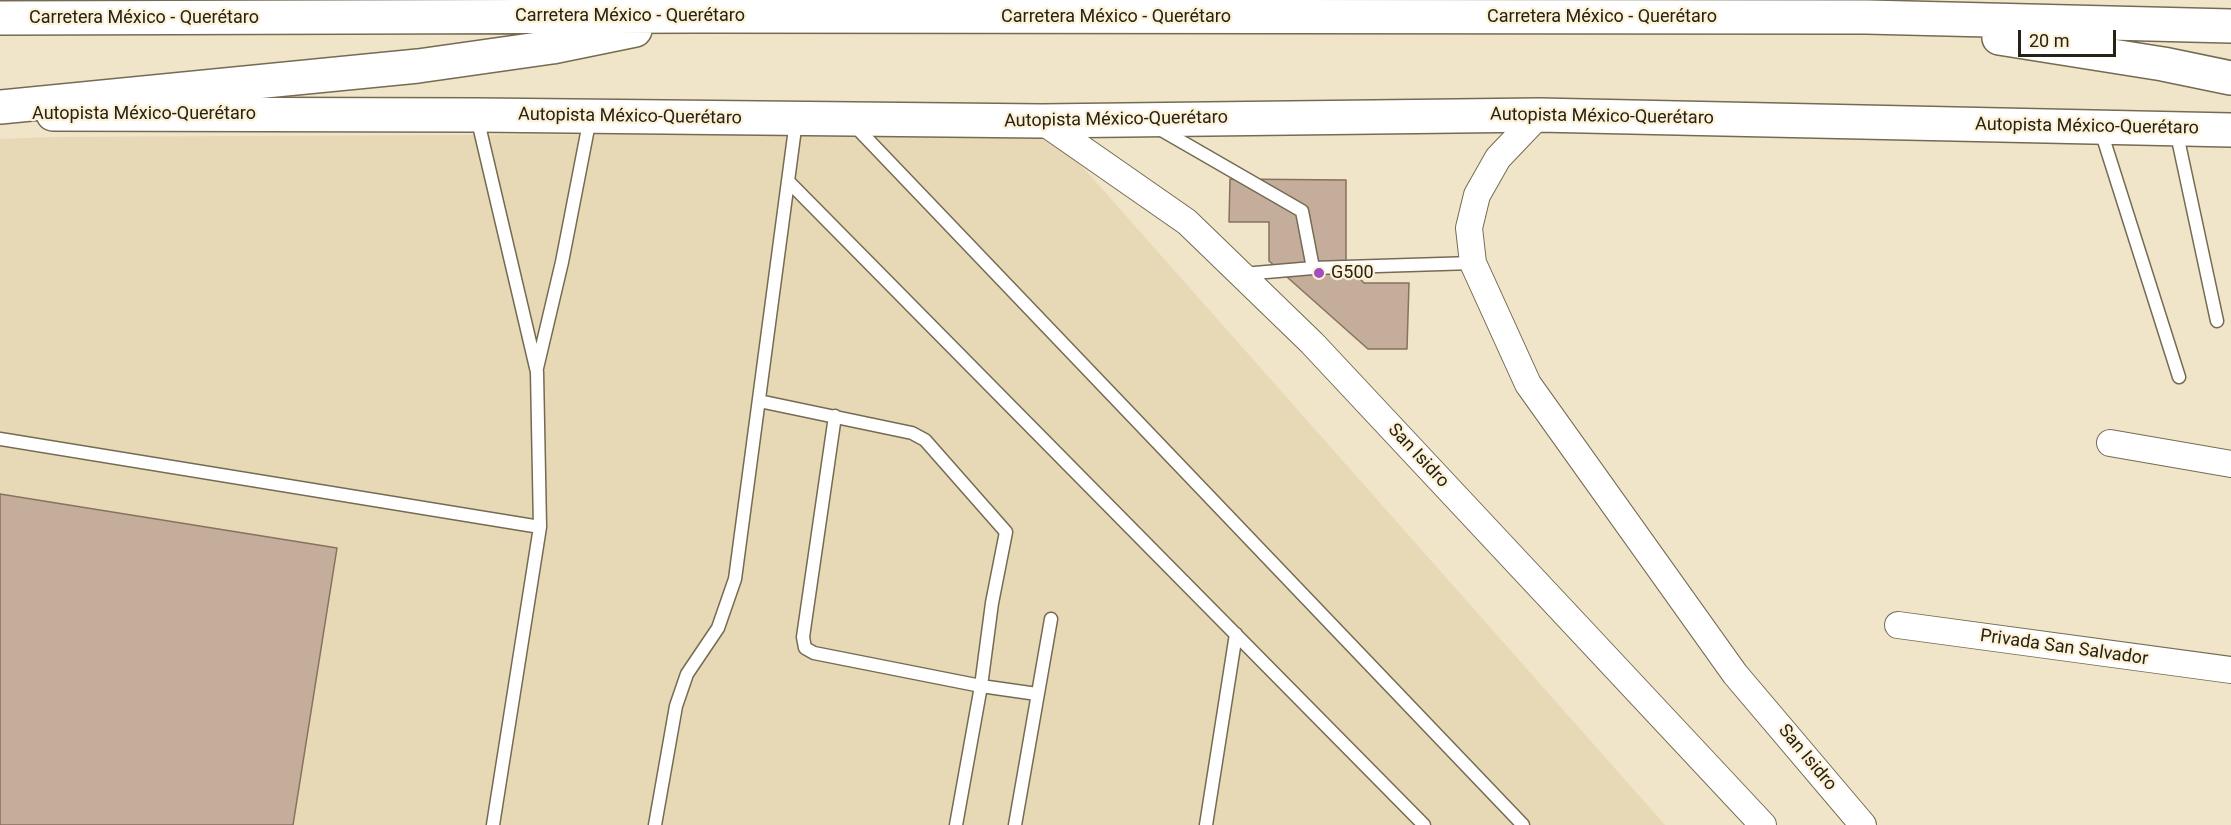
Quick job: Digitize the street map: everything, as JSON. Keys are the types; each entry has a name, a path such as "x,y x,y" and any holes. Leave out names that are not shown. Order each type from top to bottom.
{"main road":[{"path":"0,107 474,59 604,37 697,16"},
{"name":"Carretera México - Querétaro","path":"0,18 1867,17 2231,26"},
{"path":"1867,17 2163,64 2231,78"},
{"name":"Autopista México-Querétaro","path":"0,114 477,115 1042,121 1539,115 2231,130"}],"street":[{"name":"San Isidro","path":"1539,115 1498,158 1478,195 1469,228 1473,263 1528,384 1735,674 1863,825"},
{"name":"San Isidro","path":"1042,121 1187,222 1241,274 1312,344 1763,825"},
{"path":"2110,443 2231,464"},
{"name":"Privada San Salvador","path":"1898,626 2231,670"}],"lane":[{"path":"477,115 537,372 540,527 493,825"},
{"path":"537,372 590,117"},
{"path":"655,825 676,706 687,674 718,628 735,579 796,119"},
{"path":"850,120 1523,825"},
{"path":"1144,120 1302,211 1313,268"},
{"path":"2099,127 2180,377"},
{"path":"2176,129 2217,321"},
{"path":"788,181 1424,825"},
{"path":"1241,274 1313,268 1473,263"},
{"path":"759,401 912,433 925,440 1006,532 992,603 981,686 956,825"},
{"path":"835,416 803,637 805,648 814,653 981,686 1037,694"},
{"path":"0,439 540,527"},
{"path":"1015,825 1051,619"},
{"path":"1206,825 1236,634"}],"shaded area":[{"path":"1042,121 1665,825 0,825 0,139 661,134"}],"building":[{"name":"G500","path":"1230,179 1346,180 1346,264 1364,283 1409,283 1407,349 1368,349 1269,261 1269,222 1229,222"},
{"path":"0,494 337,548 293,825 0,825"}],"place":[{"name":"G500","path":"1319,273"}]}
